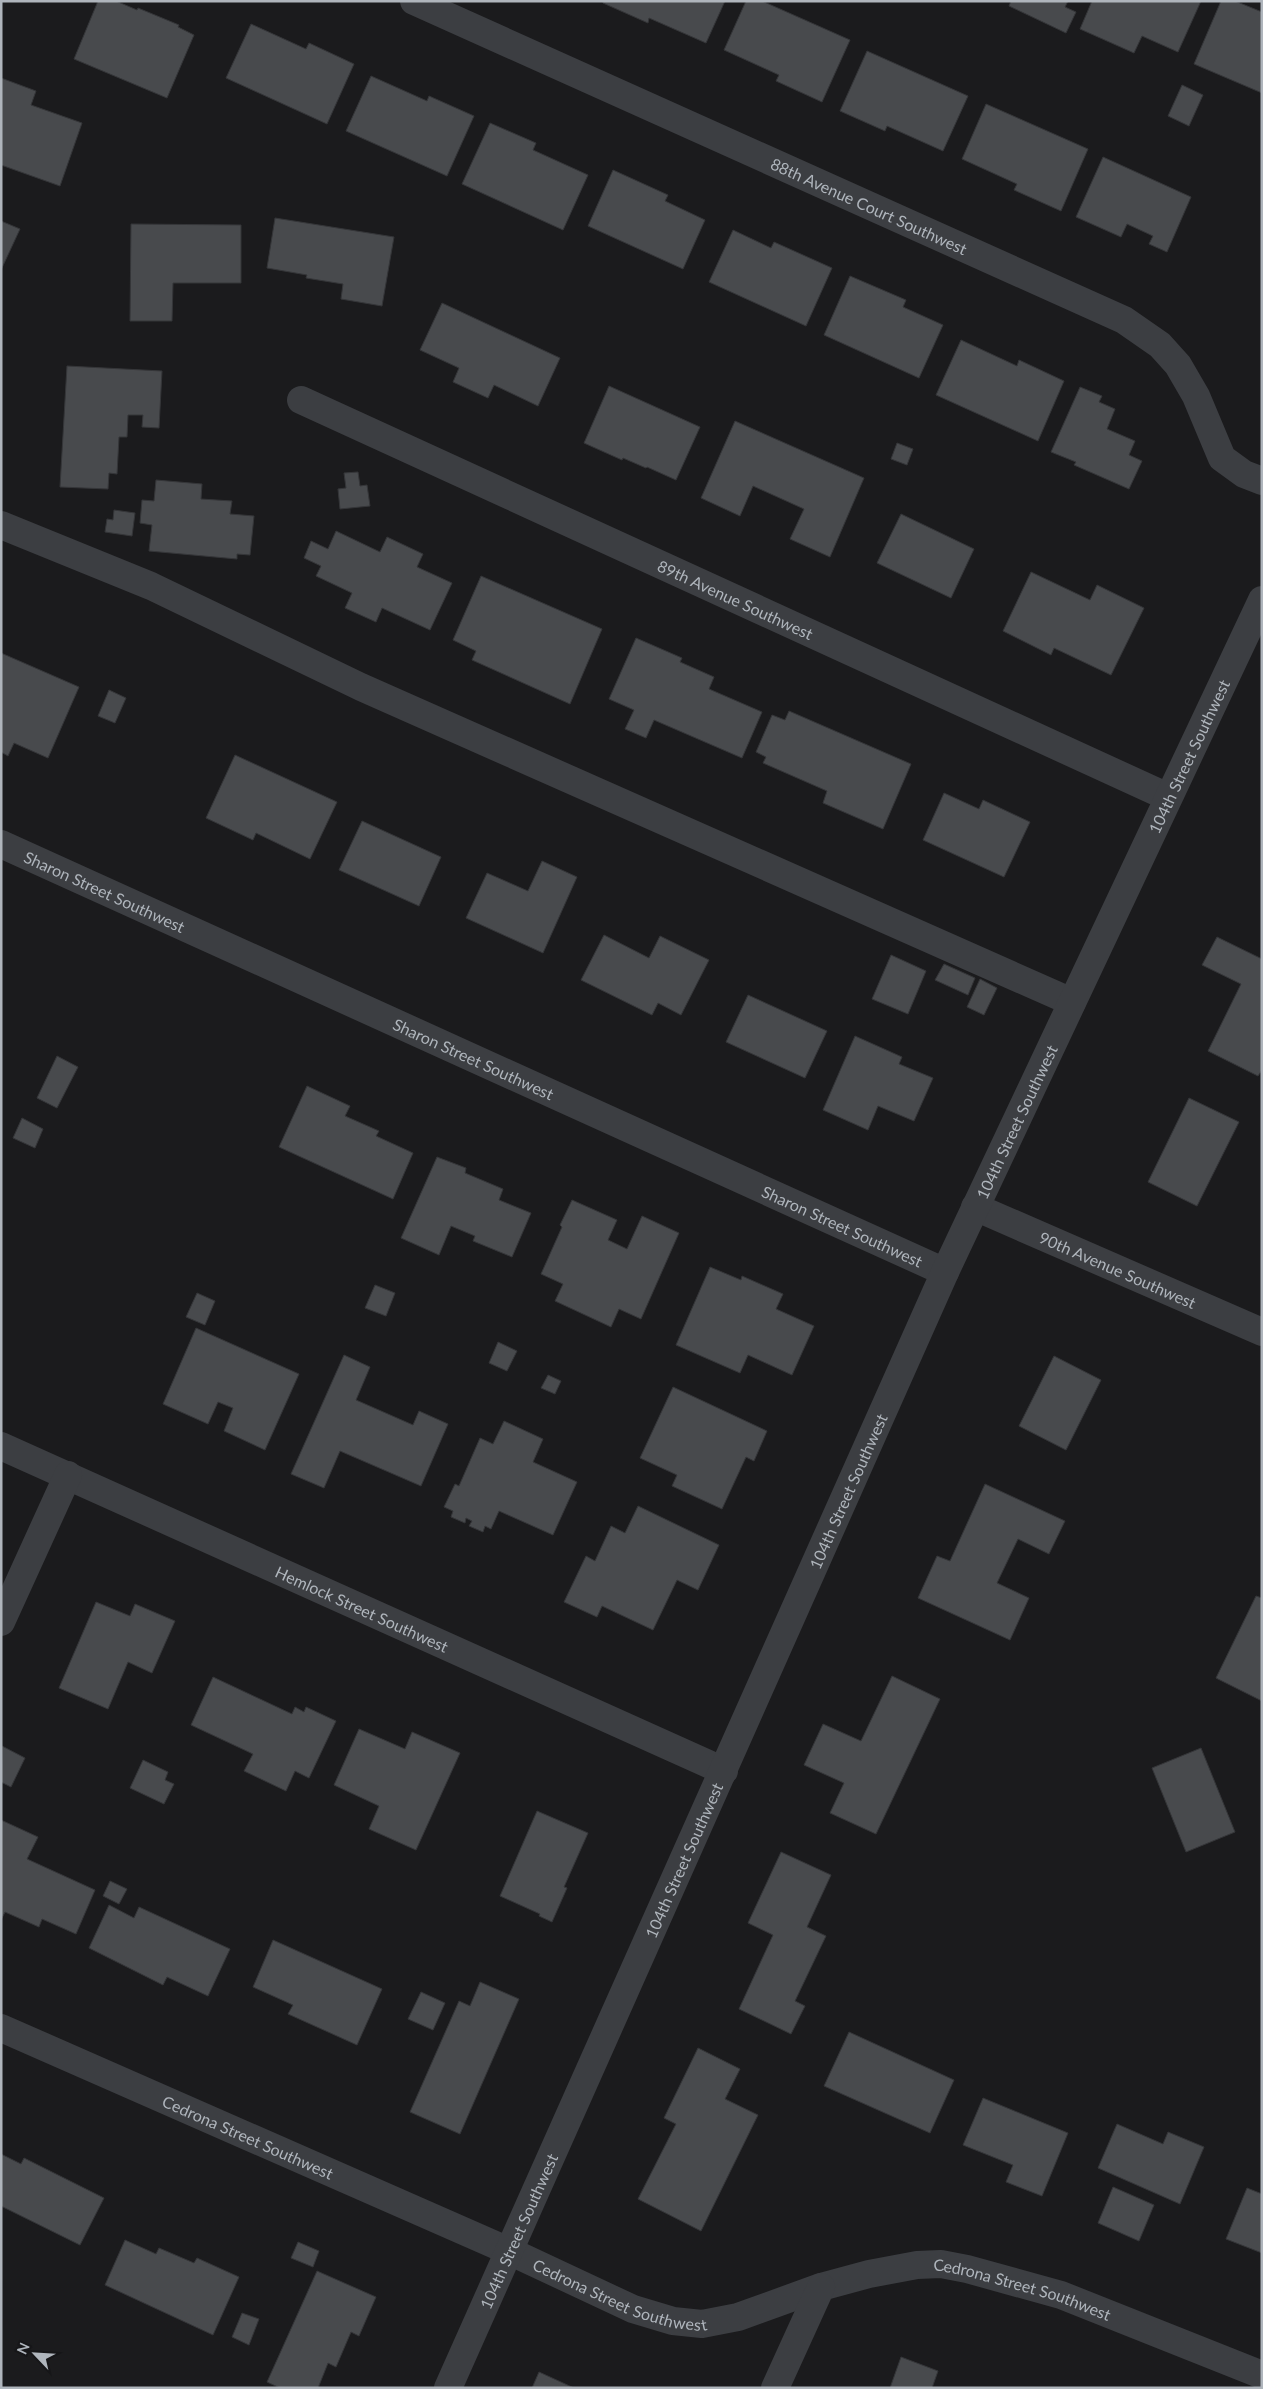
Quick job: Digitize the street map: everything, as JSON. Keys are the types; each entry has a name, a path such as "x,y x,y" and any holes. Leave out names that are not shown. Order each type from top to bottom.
{"street":[{"name":"88th Avenue Court Southwest","path":"414,1 1124,320 1160,345 1178,366 1196,396 1222,458 1244,474 1262,482"},
{"name":"89th Avenue Southwest","path":"301,400 1168,797"},
{"path":"1,524 150,586 361,687 1072,1002"},
{"name":"104th Street Southwest","path":"448,2388 945,1272 1262,600"},
{"name":"Sharon Street Southwest","path":"1,844 945,1272"},
{"name":"90th Avenue Southwest","path":"975,1207 1262,1332"},
{"name":"Hemlock Street Southwest","path":"1,1446 724,1771"},
{"path":"1,1622 68,1475"},
{"name":"Cedrona Street Southwest","path":"1,2028 509,2251 633,2309 673,2321 702,2324 738,2317 821,2287 917,2265 941,2264 967,2269 1061,2295 1251,2378"},
{"path":"776,2388 821,2287"}],"building":[{"path":"98,1 116,1 137,10 138,8 179,25 178,27 194,35 167,98 74,59"},
{"path":"603,1 725,1 706,43 649,18 648,23 603,3"},
{"path":"746,1 762,1 850,40 822,102 776,81 779,75 724,50"},
{"path":"1011,1 1068,1 1065,7 1076,12 1066,33 1009,6"},
{"path":"1092,1 1201,1 1178,52 1142,36 1134,53 1080,29"},
{"path":"1221,1 1235,1 1262,12 1262,93 1194,64"},
{"path":"251,24 306,49 309,43 354,64 327,124 226,78"},
{"path":"867,51 968,96 943,151 887,126 885,131 840,111"},
{"path":"371,76 427,101 429,96 474,116 447,176 346,131"},
{"path":"1,78 36,91 31,105 82,123 60,186 1,165"},
{"path":"1182,85 1203,95 1189,126 1168,116"},
{"path":"986,104 1088,149 1061,211 1014,190 1017,184 962,159"},
{"path":"490,123 536,143 533,150 588,175 563,230 462,184"},
{"path":"1103,157 1191,197 1167,252 1149,244 1153,236 1127,224 1121,237 1076,217"},
{"path":"613,170 668,195 665,201 705,220 683,269 588,226"},
{"path":"275,218 394,237 382,306 341,299 343,284 306,278 307,275 267,268"},
{"path":"1,221 20,229 1,270"},
{"path":"131,224 241,225 241,283 173,283 172,321 130,321"},
{"path":"733,230 771,248 774,242 832,268 806,326 709,282"},
{"path":"850,276 906,300 903,307 943,325 919,378 824,335"},
{"path":"442,303 560,358 538,406 494,385 488,398 453,382 459,368 420,350"},
{"path":"961,340 1017,366 1019,360 1064,381 1038,441 936,395"},
{"path":"67,366 162,371 159,428 142,427 143,415 128,415 127,437 119,437 117,474 109,473 108,489 60,487"},
{"path":"609,386 700,427 676,480 623,458 622,460 584,443"},
{"path":"1080,387 1102,396 1099,402 1115,409 1107,429 1135,441 1129,455 1142,461 1129,489 1074,465 1076,462 1051,452"},
{"path":"735,421 864,478 830,557 790,539 804,509 753,486 740,516 701,498"},
{"path":"897,443 913,449 907,465 891,459"},
{"path":"358,472 360,486 367,485 370,506 340,509 338,489 346,488 344,473"},
{"path":"156,480 202,484 201,499 232,501 230,514 254,516 250,555 237,554 237,559 149,551 152,525 140,523 142,500 154,501"},
{"path":"114,510 135,513 132,536 105,532 107,519 113,520"},
{"path":"901,514 974,549 951,598 877,563"},
{"path":"336,531 380,552 387,537 423,554 417,567 452,583 430,630 382,608 376,622 345,608 352,593 316,576 321,566 304,558 311,541 328,549"},
{"path":"1031,572 1090,600 1097,585 1144,608 1111,675 1054,648 1051,655 1003,631"},
{"path":"481,576 602,629 570,704 472,660 476,651 453,640"},
{"path":"636,638 682,658 680,662 714,677 709,689 762,712 742,758 654,720 646,738 625,729 634,710 609,699"},
{"path":"1,653 79,687 48,758 14,743 8,756 1,752"},
{"path":"109,690 126,698 115,723 98,716"},
{"path":"789,711 911,764 883,829 823,803 827,791 763,763 766,757 756,752 772,715 785,720"},
{"path":"235,755 337,802 310,859 256,833 253,840 206,818"},
{"path":"944,793 979,809 983,800 1030,822 1004,877 923,840"},
{"path":"362,821 441,857 419,906 339,870"},
{"path":"542,861 577,877 543,953 466,918 487,873 528,891"},
{"path":"604,935 649,958 660,936 709,960 681,1015 658,1003 652,1015 581,980"},
{"path":"1217,937 1262,959 1262,1070 1258,1076 1208,1051 1241,984 1202,965"},
{"path":"891,955 926,971 908,1014 872,999"},
{"path":"944,964 975,978 968,995 935,980"},
{"path":"980,979 997,988 984,1015 967,1007"},
{"path":"748,995 827,1031 805,1078 726,1042"},
{"path":"855,1036 902,1057 899,1064 933,1078 914,1121 878,1106 868,1130 823,1110"},
{"path":"57,1056 78,1067 57,1108 37,1098"},
{"path":"307,1086 350,1106 345,1116 379,1131 376,1136 413,1153 393,1199 279,1147"},
{"path":"1189,1098 1239,1122 1197,1206 1148,1182"},
{"path":"22,1118 43,1129 35,1148 13,1138"},
{"path":"437,1157 466,1168 465,1173 503,1189 499,1200 531,1213 512,1257 473,1241 475,1236 451,1226 439,1255 401,1238"},
{"path":"572,1200 617,1220 608,1240 627,1249 642,1216 679,1233 641,1319 619,1309 611,1327 555,1301 563,1284 541,1274"},
{"path":"710,1267 741,1280 742,1276 783,1294 776,1309 814,1326 792,1375 748,1355 740,1373 676,1345"},
{"path":"375,1285 395,1293 386,1316 365,1308"},
{"path":"197,1293 215,1301 205,1325 186,1317"},
{"path":"196,1328 299,1374 265,1450 224,1431 233,1408 218,1402 208,1424 163,1404"},
{"path":"498,1342 517,1351 507,1371 489,1363"},
{"path":"344,1355 370,1367 356,1400 413,1425 419,1411 448,1424 421,1486 340,1451 324,1488 291,1474"},
{"path":"1054,1356 1101,1380 1066,1450 1019,1426"},
{"path":"548,1375 561,1381 555,1394 541,1388"},
{"path":"673,1387 767,1431 754,1461 746,1457 722,1509 672,1486 677,1475 640,1458"},
{"path":"504,1421 543,1439 533,1462 577,1482 553,1535 499,1511 491,1529 485,1526 483,1532 469,1526 472,1521 466,1518 465,1523 451,1517 453,1511 444,1507 455,1484 459,1486 480,1438 493,1444"},
{"path":"985,1484 1065,1521 1049,1554 1018,1539 997,1583 1029,1598 1010,1640 918,1598 937,1556 950,1561"},
{"path":"638,1506 719,1545 698,1590 677,1580 653,1630 602,1606 597,1617 564,1602 586,1556 595,1561 611,1526 625,1533"},
{"path":"1256,1596 1262,1598 1262,1701 1216,1678"},
{"path":"96,1602 130,1616 135,1604 175,1621 152,1673 128,1662 108,1709 59,1688"},
{"path":"892,1676 940,1699 876,1834 830,1813 844,1783 804,1765 823,1724 861,1741"},
{"path":"213,1677 292,1714 295,1707 304,1712 306,1707 336,1721 309,1778 295,1771 286,1791 244,1771 253,1754 191,1725"},
{"path":"359,1729 405,1749 412,1732 460,1753 416,1850 369,1829 379,1806 334,1785"},
{"path":"2,1746 25,1758 11,1787 1,1782"},
{"path":"1201,1748 1235,1832 1186,1852 1152,1768"},
{"path":"143,1760 168,1772 165,1780 174,1784 164,1804 130,1788"},
{"path":"537,1811 588,1833 564,1887 567,1888 552,1922 539,1916 540,1914 500,1896"},
{"path":"1,1820 38,1837 27,1859 95,1890 76,1934 42,1919 39,1927 5,1912 1,1920"},
{"path":"781,1852 831,1875 807,1927 826,1936 795,2001 805,2006 791,2034 739,2009 773,1935 748,1923"},
{"path":"110,1881 127,1889 119,1904 103,1896"},
{"path":"109,1905 134,1918 139,1907 230,1949 208,1996 167,1977 163,1985 89,1948"},
{"path":"273,1940 382,1989 357,2045 288,2014 293,2005 253,1987"},
{"path":"480,1982 519,1999 460,2134 410,2112 459,2001 470,2006"},
{"path":"421,1992 445,2003 433,2030 408,2019"},
{"path":"849,2032 954,2080 930,2133 824,2086"},
{"path":"698,2048 740,2069 725,2099 758,2115 701,2231 638,2199 676,2124 664,2118"},
{"path":"983,2098 1068,2133 1042,2196 1006,2182 1013,2165 963,2145"},
{"path":"1117,2124 1163,2144 1168,2132 1204,2147 1180,2204 1098,2168"},
{"path":"1,2154 21,2164 24,2158 104,2198 80,2245 1,2206"},
{"path":"1113,2187 1154,2205 1139,2241 1098,2223"},
{"path":"1247,2188 1262,2194 1262,2253 1226,2239"},
{"path":"125,2240 156,2254 159,2248 194,2263 197,2258 239,2277 213,2335 105,2285"},
{"path":"298,2242 319,2251 313,2267 291,2258"},
{"path":"317,2271 376,2297 359,2336 351,2332 336,2367 328,2363 318,2388 280,2388 267,2382"},
{"path":"242,2313 259,2319 249,2345 232,2337"},
{"path":"901,2357 938,2371 932,2388 890,2388"},
{"path":"539,2372 574,2388 532,2388"}]}
